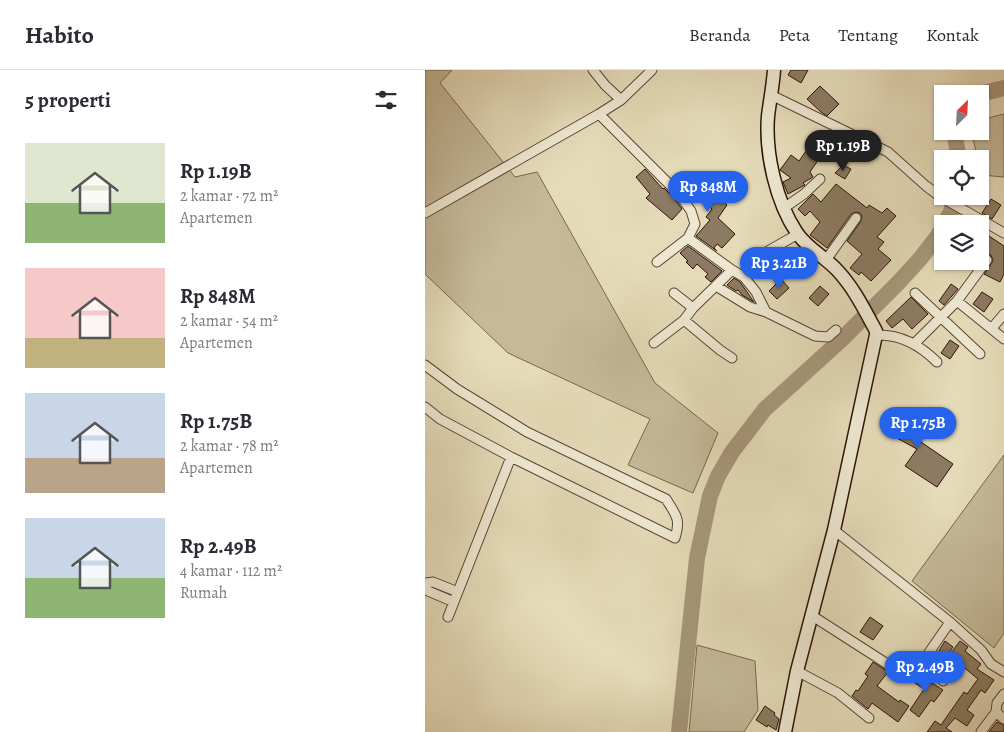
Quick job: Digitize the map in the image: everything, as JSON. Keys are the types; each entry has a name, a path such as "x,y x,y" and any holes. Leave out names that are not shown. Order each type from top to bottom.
{"street":[{"path":"593,70 618,97"},
{"path":"425,213 599,114 652,70"},
{"path":"774,70 768,117 768,145 771,167 784,208 798,234 847,281 862,304 876,333 833,530 797,671 785,732"},
{"path":"771,95 888,152 941,197 1004,233"},
{"path":"599,114 680,195 691,211 695,224 688,238 657,262"},
{"path":"784,208 804,194 820,179"},
{"path":"826,260 856,218"},
{"path":"744,277 768,251 798,234"},
{"path":"688,238 744,277 766,312"},
{"path":"655,343 684,320 693,308 732,270"},
{"path":"915,343 957,300 980,270"},
{"path":"715,286 750,307 766,312 815,336 828,337 836,330"},
{"path":"674,292 693,308"},
{"path":"915,293 980,354"},
{"path":"957,300 1004,340"},
{"path":"992,328 1004,314"},
{"path":"684,320 732,358"},
{"path":"876,333 915,343 937,362"},
{"path":"425,365 457,389 527,432 666,499 679,518 679,528 675,538 511,457 440,419 425,407"},
{"path":"448,617 511,457"},
{"path":"833,530 950,622 981,650 991,664 1004,672"},
{"path":"454,602 428,591 425,585 433,582 457,592"},
{"path":"811,615 905,676 909,676 918,662 940,676 943,681"},
{"path":"928,654 950,622"},
{"path":"797,671 838,694 869,718"},
{"path":"981,732 996,712 997,703 1004,694"},
{"path":"996,712 1004,719"}],"shaded area":[{"path":"425,70 452,70 440,83 515,177 537,172 655,383 718,433 693,493 628,465 650,419 508,353 425,274"},
{"path":"1004,114 1004,177 989,176 989,150 976,150 973,140 989,140 989,118"},
{"path":"1004,455 1004,633 994,648 912,581"},
{"path":"697,645 755,661 758,710 744,732 689,732"}],"building":[{"path":"791,70 808,70 801,83 788,75"},
{"path":"820,86 839,104 827,116 807,99"},
{"path":"811,144 823,153 810,172 813,177 803,183 805,185 788,194 783,182 791,178 780,170 791,155 799,161"},
{"path":"843,165 851,169 845,179 835,173"},
{"path":"645,169 675,199 682,209 672,220 646,198 650,194 636,177"},
{"path":"677,173 689,183 697,174 704,181 699,186 718,202 721,199 727,205 718,218 735,234 722,248 717,244 714,248 717,251 696,236 710,220 706,217 712,209 692,192 688,196 672,178"},
{"path":"836,184 867,208 869,205 882,213 887,208 896,216 877,237 884,242 878,249 891,260 871,281 861,272 859,275 850,268 862,254 847,241 861,221 862,216 860,213 851,214 827,248 810,235 820,222 810,211 805,216 798,209 813,194 821,202"},
{"path":"991,199 1001,205 992,219 989,215 982,213 989,205"},
{"path":"989,236 1004,246 1004,274 1000,282 984,274 989,270 993,261 991,255 989,255"},
{"path":"688,246 722,271 711,282 705,277 708,274 697,264 693,269 680,253"},
{"path":"734,278 740,282 754,302 742,295 738,290 736,291 727,285"},
{"path":"781,279 789,288 777,299 769,291"},
{"path":"951,284 958,289 944,305 939,301"},
{"path":"820,286 829,294 818,306 809,298"},
{"path":"982,292 993,299 984,312 973,304"},
{"path":"911,297 928,314 912,329 903,319 892,328 886,321"},
{"path":"950,340 959,346 950,359 941,353"},
{"path":"903,413 926,424 918,440 953,464 937,487 905,466 917,449 882,430 890,415 899,420"},
{"path":"870,617 883,626 873,640 860,632"},
{"path":"945,641 953,647 945,659 937,654"},
{"path":"960,641 968,647 965,651 981,664 977,669 994,680 985,693 981,690 967,710 974,715 967,726 955,718 946,728 952,732 927,732 935,721 941,725 964,692 967,694 978,679 961,665 964,662 951,653"},
{"path":"873,662 888,672 877,686 899,702 900,700 909,706 898,722 872,703 868,709 852,696 856,690 858,691 868,676 865,674"},
{"path":"920,670 931,678 929,681 943,690 934,702 931,700 919,717 910,710 924,689 912,681"},
{"path":"765,706 775,713 774,715 779,719 776,730 756,720"},
{"path":"997,722 1004,725 1004,732 989,732"}],"waterway":[{"path":"989,92 1004,88"},
{"path":"956,140 957,150"},
{"path":"949,215 953,205"},
{"path":"679,732 697,558 710,496 718,476 732,452 765,409 841,340 898,283 934,241"}]}
